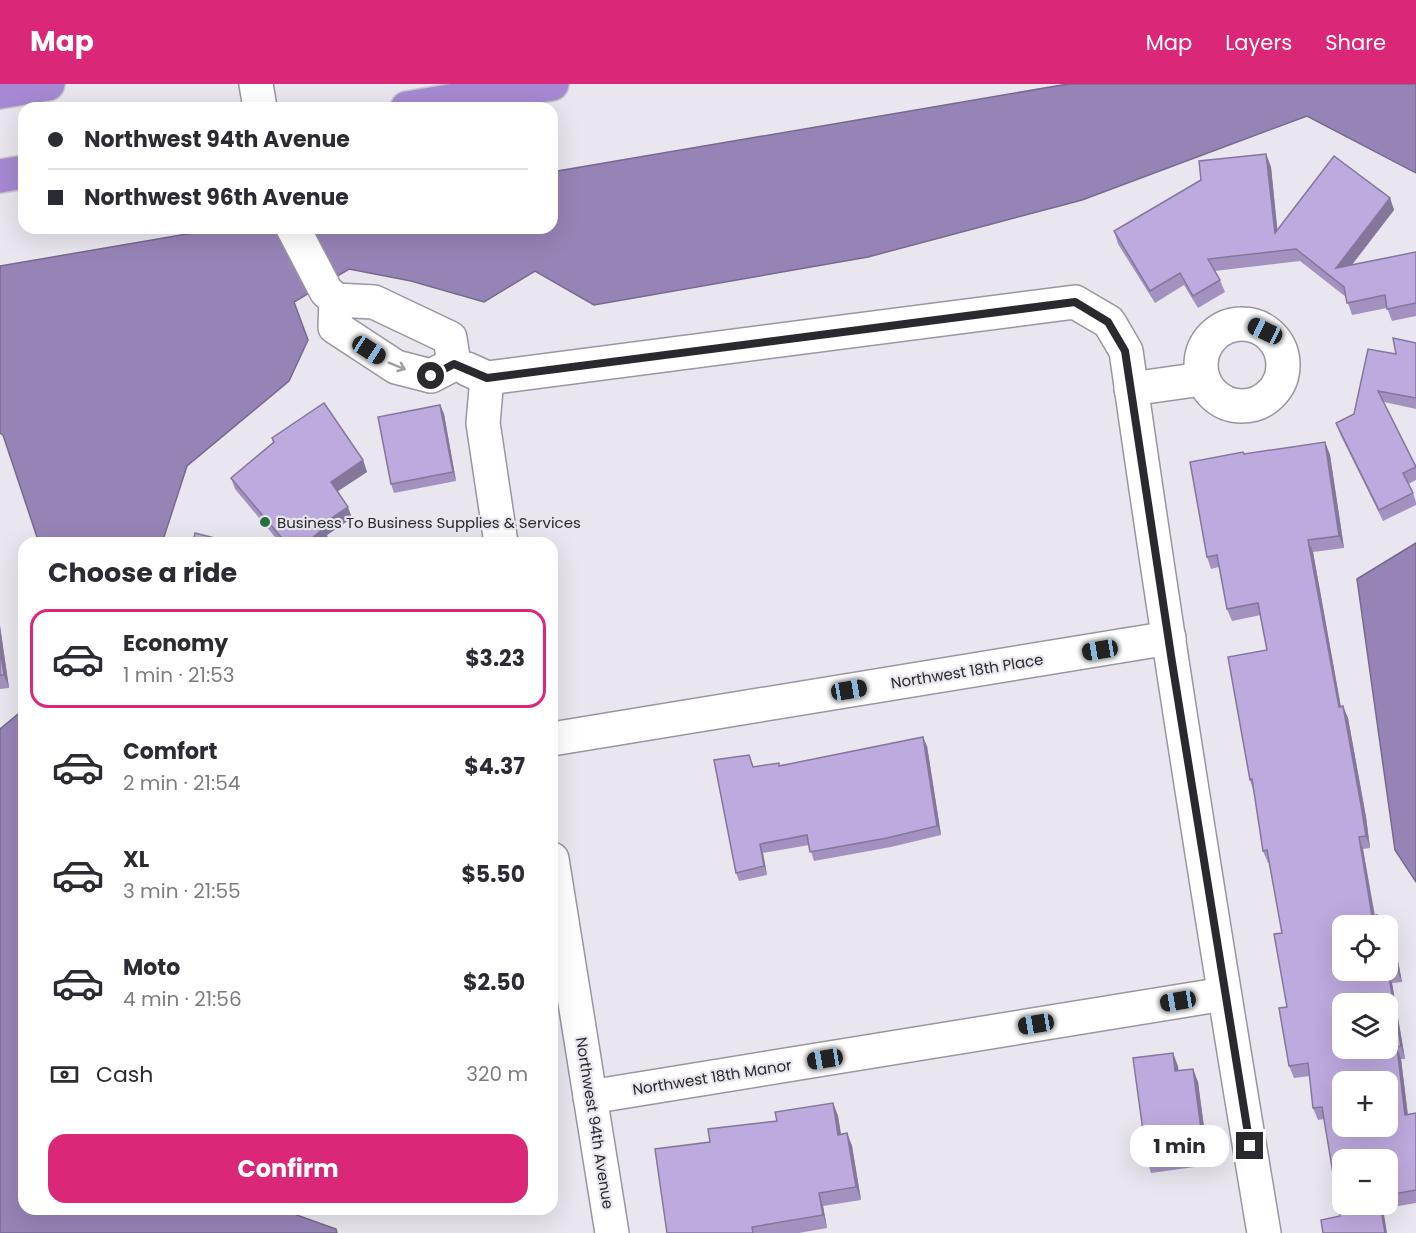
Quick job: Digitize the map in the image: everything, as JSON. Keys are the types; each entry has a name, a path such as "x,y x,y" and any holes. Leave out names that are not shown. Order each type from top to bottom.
{"highway":[{"path":"0,92 48,84"},
{"path":"443,102 552,84"},
{"path":"0,176 18,173"}],"street":[{"path":"256,84 259,102"},
{"path":"296,234 331,296 335,327 396,368 431,376 454,364"},
{"path":"331,296 374,302 450,338 454,364"},
{"path":"454,364 487,378 1075,302 1108,322 1125,351 1224,994 1264,1233"},
{"path":"487,378 483,423 500,537"},
{"path":"1131,389 1202,379"},
{"name":"Northwest 18th Place","path":"558,738 1169,638"},
{"name":"Northwest 94th Avenue","path":"558,937 564,1015 590,1097 612,1233"},
{"name":"Northwest 18th Manor","path":"590,1097 1224,994"}],"shaded area":[{"path":"1068,84 1416,84 1416,173 1307,116 1082,200 868,257 594,305 535,271 484,302 411,281 349,269 294,302 308,340 289,381 187,466 164,537 37,537 3,435 0,433 0,266 187,234 558,234 558,171"},
{"path":"1416,543 1416,882 1395,850 1357,579"},
{"path":"18,714 18,1215 297,1215 336,1229 337,1233 0,1233 0,729"}],"building":[{"path":"1266,154 1275,233 1334,156 1390,198 1336,268 1416,252 1416,303 1387,309 1385,295 1347,303 1344,287 1296,249 1208,259 1220,280 1193,296 1180,273 1150,291 1114,231 1201,180 1199,161"},
{"path":"1393,338 1416,343 1416,398 1378,391 1416,467 1403,473 1413,493 1379,510 1336,423 1354,414 1368,349 1396,354"},
{"path":"324,403 363,460 331,482 348,507 321,525 324,528 313,537 281,537 231,478 274,442 272,438"},
{"path":"440,405 453,472 391,484 378,417"},
{"path":"1325,442 1339,536 1308,540 1339,707 1343,706 1361,805 1366,836 1359,837 1372,915 1332,915 1332,981 1390,981 1392,993 1332,993 1332,1059 1398,1059 1398,1056 1405,1115 1416,1113 1416,1190 1398,1193 1398,1149 1332,1149 1332,1168 1322,1107 1313,1108 1308,1063 1289,1066 1279,1008 1287,1007 1274,934 1282,933 1267,850 1263,851 1252,779 1250,780 1228,657 1267,650 1258,603 1227,609 1217,555 1207,557 1190,462 1243,452 1244,454"},
{"path":"195,533 211,537 194,537"},
{"path":"0,648 4,675 0,675"},
{"path":"923,737 937,826 810,852 807,835 760,844 764,866 736,873 714,760 749,755 753,767 779,763 779,766"},
{"path":"1398,1029 1401,1046 1398,1047"},
{"path":"1173,1053 1175,1071 1193,1069 1204,1152 1147,1160 1133,1058"},
{"path":"833,1103 838,1135 847,1133 856,1187 819,1193 823,1215 752,1227 753,1233 667,1233 655,1149 710,1142 708,1129 777,1121 775,1112"},
{"path":"1382,1215 1385,1233 1323,1233 1321,1220 1340,1216"}],"place":[{"name":"Business To Business Supplies & Services","path":"265,522"}],"route":[{"path":"431,376 454,364 487,378 1075,302 1108,322 1125,351 1224,994 1250,1146"}]}
